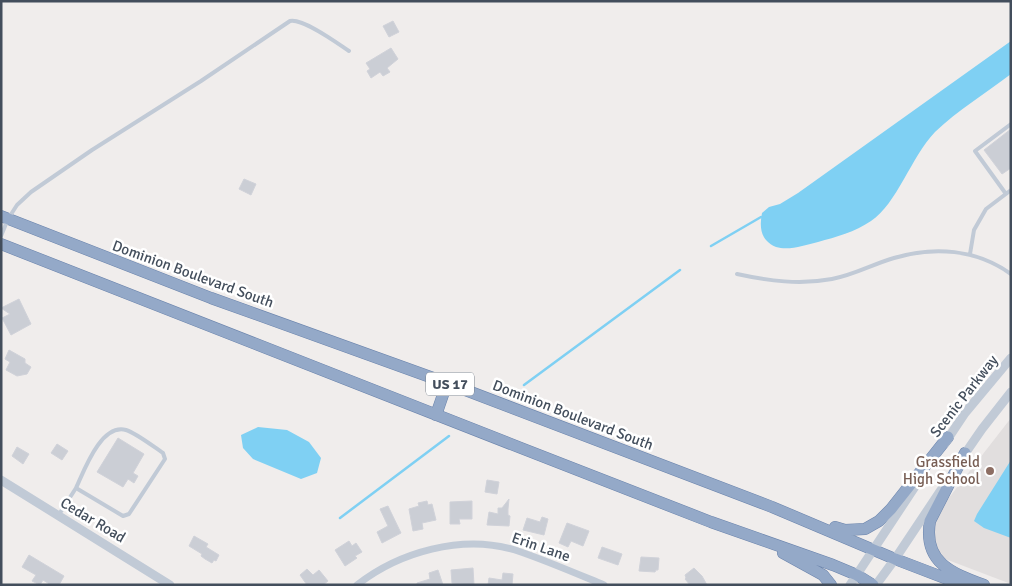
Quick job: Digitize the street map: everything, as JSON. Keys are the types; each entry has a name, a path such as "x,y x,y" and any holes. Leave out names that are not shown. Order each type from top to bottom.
{"highway":[{"name":"Dominion Boulevard South","path":"5,218 220,301 447,383 792,515 963,585"},
{"name":"US 17","path":"1,244 436,415 746,534 854,580 875,585"},
{"path":"436,415 447,383"},
{"path":"792,515 845,530 865,529 879,521 891,509 948,437"},
{"path":"965,453 930,521 928,533 935,555 945,566 958,576 984,585"},
{"path":"746,534 823,575 830,585"}],"street":[{"name":"Scenic Parkway","path":"854,580 948,437 965,413 1011,358"},
{"path":"875,585 896,559 965,453 1011,392"},
{"name":"Cedar Road","path":"1,480 170,585"},
{"name":"Erin Lane","path":"357,585 385,566 416,553 440,547 464,545 514,550 604,585"}],"lane":[{"path":"1,236 5,218 31,192 290,21 295,20 312,28 349,51"},
{"path":"1006,194 975,151 1011,124"},
{"path":"970,254 974,230 980,218 986,209 1011,190"},
{"path":"737,274 788,283 810,282 834,278 923,250 964,252 985,259 1011,274"},
{"path":"58,516 76,488 97,445 109,434 126,430 165,456 165,459 129,514 123,516 76,488"}],"shaded area":[{"name":"Grassfield High School","path":"1011,418 1011,584 940,557 933,545 934,523 941,508"}],"water":[{"path":"1011,41 1011,74 935,132 926,142 889,203 871,221 845,234 797,247 776,247 764,238 761,229 762,213 769,207 780,204 798,193"},
{"path":"258,427 287,430 309,442 321,458 317,473 301,479 253,459 243,448 241,435"},
{"path":"1011,460 1011,538 984,528 974,521"}],"building":[{"path":"393,21 399,32 389,37 383,26"},
{"path":"391,48 398,59 387,68 390,72 383,76 380,72 371,78 367,71 370,69 366,63"},
{"path":"1011,129 1011,168 1002,174 984,150"},
{"path":"244,179 256,184 251,195 239,189"},
{"path":"19,299 31,324 11,335 2,318 10,314 1,308"},
{"path":"9,350 25,359 25,363 31,367 27,374 17,376 6,370 10,362 5,359"},
{"path":"118,438 144,454 133,473 138,476 134,483 128,479 123,487 97,472"},
{"path":"57,444 68,451 62,460 51,453"},
{"path":"17,447 29,454 23,464 12,456"},
{"path":"487,480 499,482 497,494 485,492"},
{"path":"509,499 509,526 487,525 489,512 498,514 498,508 502,508"},
{"path":"427,501 428,505 432,504 436,520 422,523 423,529 413,531 409,509 419,506 418,503"},
{"path":"472,501 472,519 459,519 460,524 450,524 450,502"},
{"path":"388,506 401,533 382,543 377,532 388,526 380,509"},
{"path":"542,517 548,519 544,535 523,530 527,518 540,522"},
{"path":"567,523 589,531 583,546 571,541 568,547 559,543"},
{"path":"194,536 208,544 206,547 219,555 216,561 214,560 212,563 189,546"},
{"path":"349,541 352,546 356,543 362,552 345,566 335,550"},
{"path":"602,547 622,554 618,565 598,558"},
{"path":"29,555 64,576 59,585 51,585 43,580 40,585 32,581 36,575 22,567"},
{"path":"641,557 659,558 658,570 655,572 639,571"},
{"path":"473,568 474,585 452,583 451,570"},
{"path":"694,568 707,585 690,585 685,579 685,575"},
{"path":"307,569 313,575 319,570 328,581 323,585 307,585 300,575"},
{"path":"438,570 443,585 417,585 417,583 430,579 429,573"},
{"path":"503,573 513,574 512,585 488,585 489,578 502,580"}],"waterway":[{"path":"711,246 761,217"},
{"path":"524,385 680,270"},
{"path":"340,518 449,436"}],"place":[{"name":"Grassfield High School","path":"990,471"}]}
